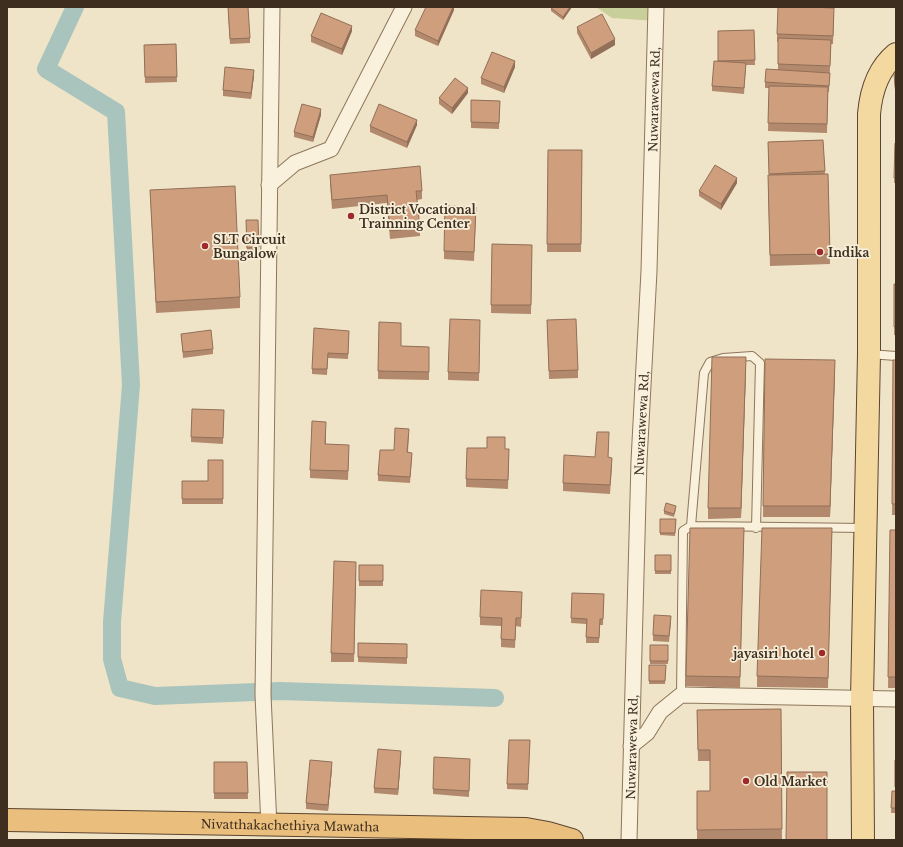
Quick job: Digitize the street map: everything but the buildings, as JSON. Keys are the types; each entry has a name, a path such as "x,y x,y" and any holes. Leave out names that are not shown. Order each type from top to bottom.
{"highway":[{"name":"Nivatthakachethiya Mawatha","path":"7,820 269,826 526,829 548,833 572,840"}],"main road":[{"path":"863,840 854,699 866,528 869,114 875,84 886,64 896,54"}],"street":[{"path":"269,826 263,695 272,7"},
{"path":"269,185 295,163 331,149 404,7"},
{"name":"Nuwarawewa Rd,","path":"629,840 639,461 649,271 656,7"},
{"path":"631,746 647,733 660,712 681,695 896,700"}],"lane":[{"path":"868,354 896,356"},
{"path":"691,526 704,373 710,362 723,358 752,356 760,364 756,528"},
{"path":"681,695 683,530 691,526 756,528 866,528"}],"green space":[{"path":"596,7 656,7 656,21 612,18"}],"waterway":[{"path":"75,7 46,69 116,112 131,385 112,622 112,659 120,688 155,696 280,691 495,698"}],"place":[{"name":"District Vocational Trainning Center","path":"351,216"},
{"name":"SLT Circuit Bungalow","path":"205,246"},
{"name":"Indika","path":"820,252"},
{"name":"jayasiri hotel","path":"822,653"},
{"name":"Old Market","path":"746,781"}]}
